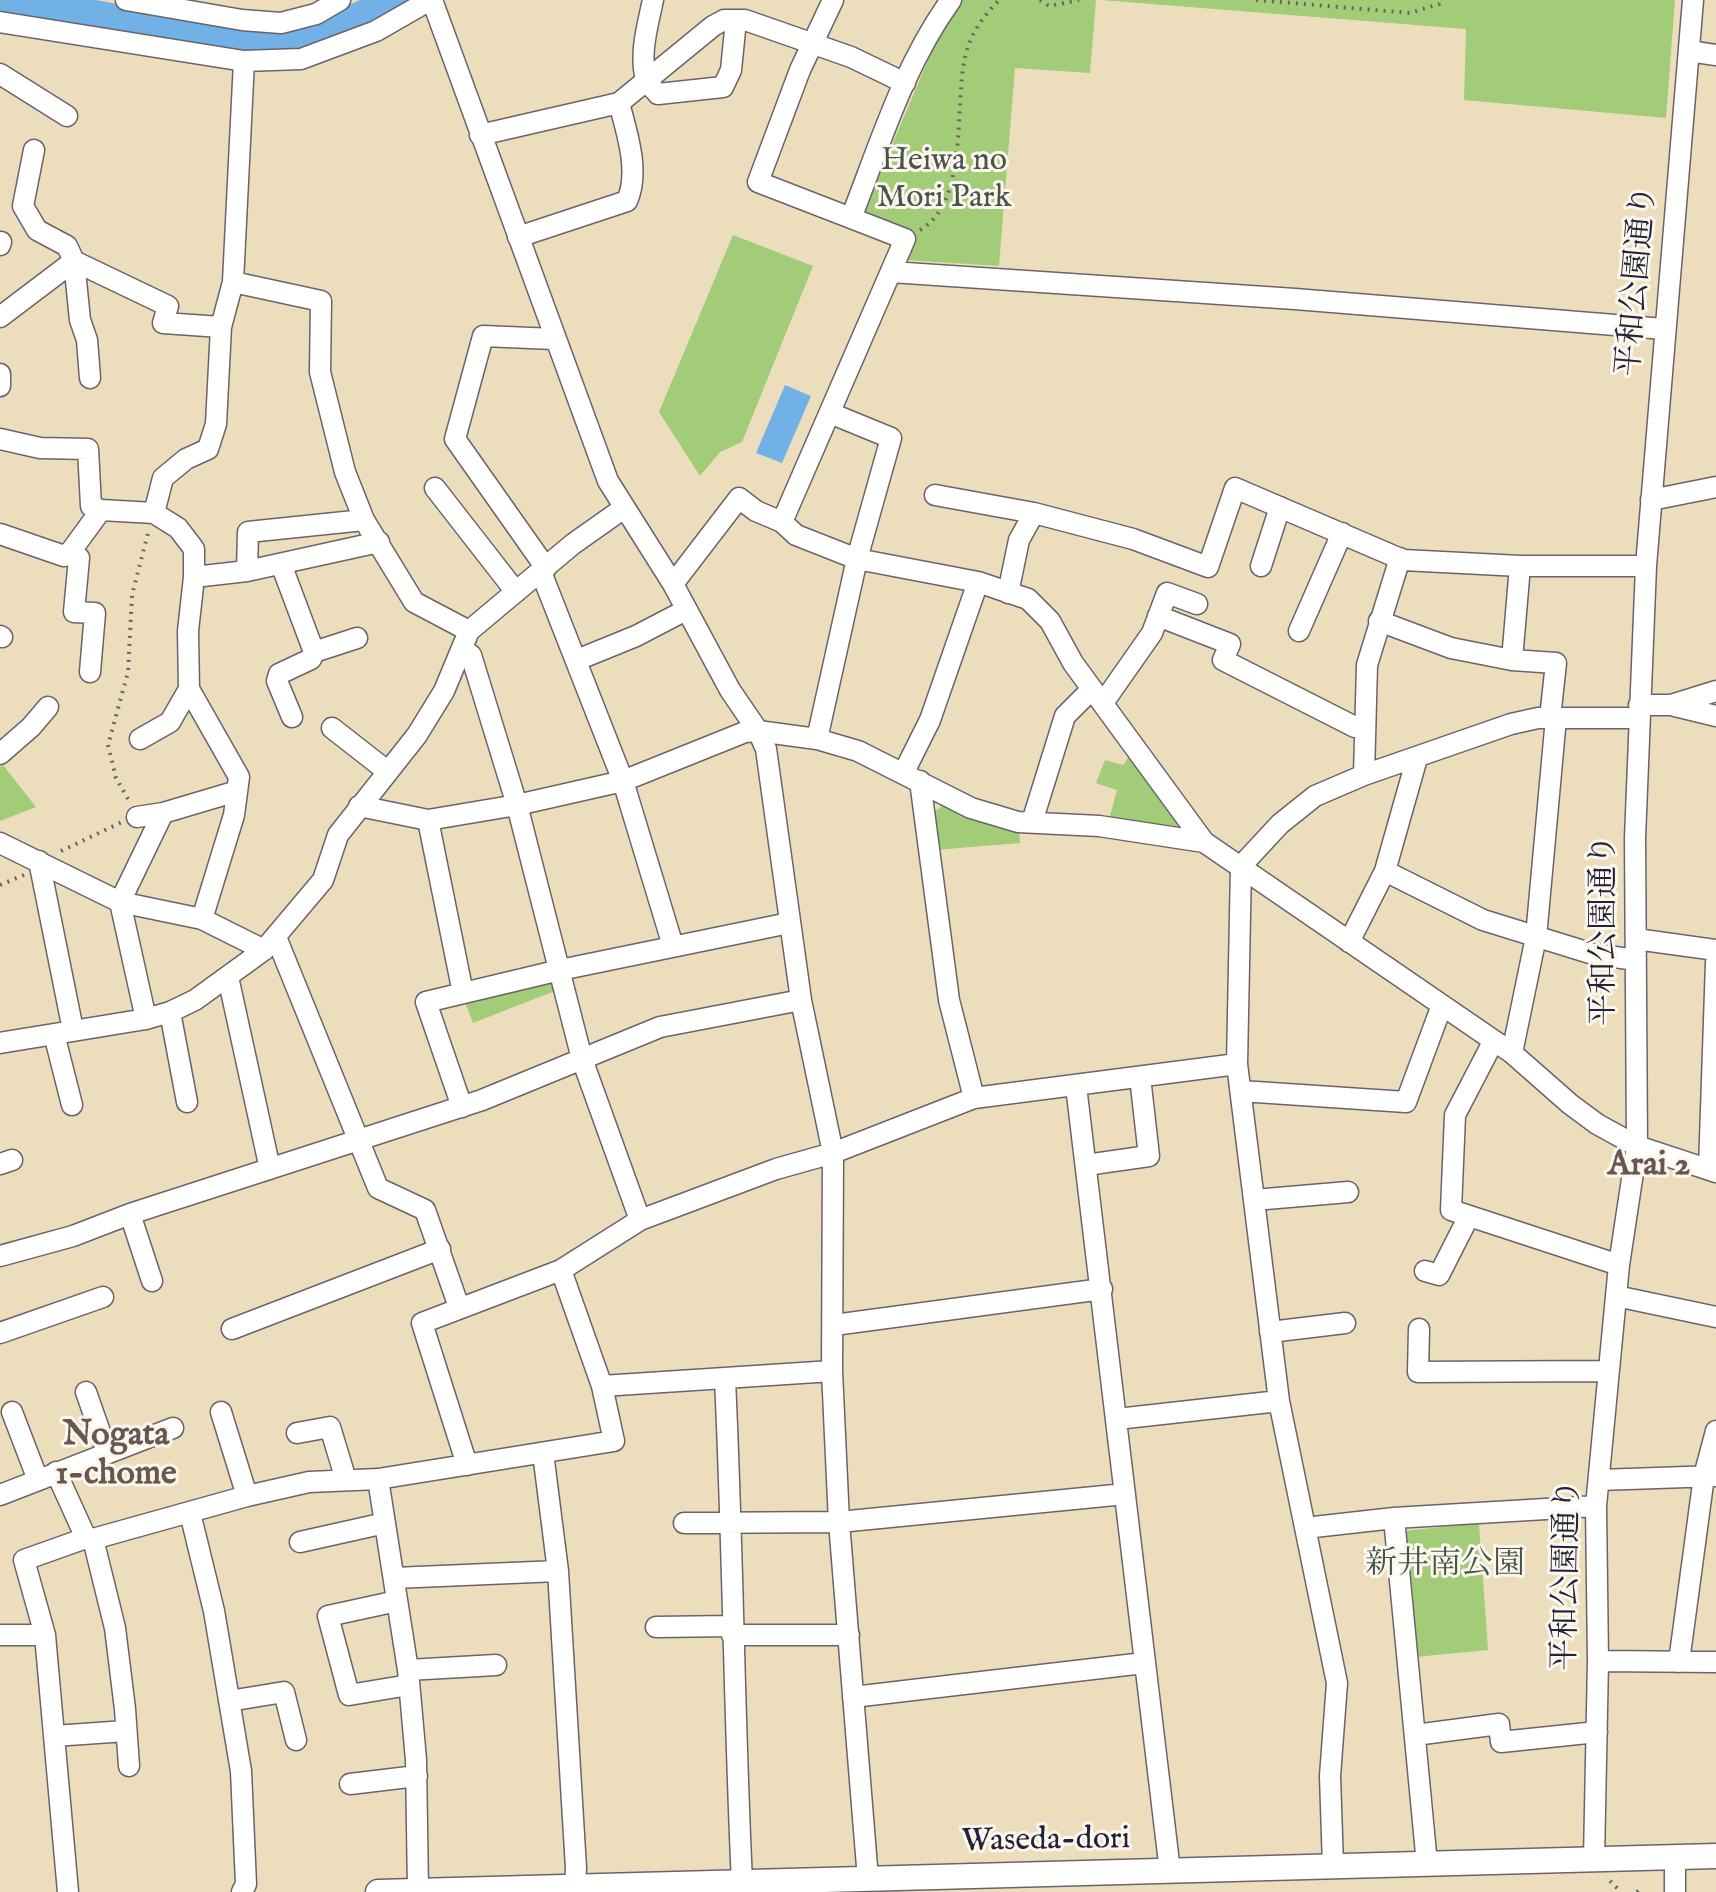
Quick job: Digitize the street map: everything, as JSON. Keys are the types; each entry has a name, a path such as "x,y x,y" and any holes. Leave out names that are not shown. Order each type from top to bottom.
{"main road":[{"name":"Waseda-dori","path":"378,1892 708,1887 742,1882 830,1886 868,1879 952,1884 1170,1871 1716,1856"}],"street":[{"path":"126,0 180,4 242,20 281,23 316,14 340,0"},
{"path":"0,22 244,61 301,59 376,31 431,0 596,456 766,749 801,1000 833,1153 832,1371 839,1522 868,1879"},
{"path":"653,0 645,42 646,82 658,94 723,87 731,70 736,20"},
{"path":"782,522 905,239 758,182 800,70 833,0"},
{"path":"851,218 929,30 951,0"},
{"name":"平和公園通り","path":"1594,1859 1598,1661 1596,1506 1619,1265 1637,1146 1635,838 1638,712 1664,329 1693,0"},
{"path":"480,135 619,103 724,20 745,20 813,43 905,83"},
{"path":"1689,51 1716,55"},
{"path":"154,513 163,478 186,459 208,449 216,424 221,327 233,282 244,61"},
{"path":"0,74 67,116"},
{"path":"518,237 627,201 634,185 619,103"},
{"path":"34,150 23,206 37,230 67,246 74,261 90,378"},
{"path":"74,261 168,306 163,323 221,327"},
{"path":"0,317 74,261"},
{"path":"891,272 1295,299 1664,329"},
{"path":"233,282 321,301 320,372 345,472 364,520 414,602 465,640 471,655 517,805 582,1059 640,1220"},
{"path":"554,339 483,336 455,439 543,570 623,781 673,946"},
{"path":"0,374 0,386"},
{"path":"817,739 857,559 891,438 830,413"},
{"path":"0,439 40,448 88,449 91,506 101,510 154,513 178,528 194,549 188,631 189,689 239,777 234,815 202,919"},
{"path":"1651,500 1716,487"},
{"path":"435,488 516,592"},
{"path":"935,495 1034,513 1133,539 1208,567 1235,488 1400,558 1520,566 1646,566"},
{"path":"673,584 739,498 756,511 782,522 796,535 857,559 978,582 1028,599 1050,621 1073,663 1204,842 1512,1053 1597,1124 1637,1146 1712,1170 1716,962"},
{"path":"1261,566 1280,507"},
{"path":"0,1043 146,1019 170,1012 195,1000 270,944 323,880 338,835 417,735 444,691 465,640 573,544 624,508"},
{"path":"0,534 64,556 101,510"},
{"path":"1008,593 1019,540 1034,513"},
{"path":"247,571 248,532 364,520"},
{"path":"1299,631 1342,533"},
{"path":"194,577 247,571 379,542"},
{"path":"71,551 79,558 74,612 95,613 90,672"},
{"path":"1364,775 1367,665 1400,558"},
{"path":"281,564 314,652 311,659 279,674 277,681 292,717"},
{"path":"1512,660 1520,566"},
{"path":"974,1098 949,1000 912,777 978,582"},
{"path":"1032,822 1065,716 1098,696 1152,633 1167,593 1197,604"},
{"path":"577,660 636,636 686,610"},
{"path":"1158,616 1230,644 1223,660 1355,727 1364,728"},
{"path":"1379,621 1451,648 1512,660 1556,663 1536,937 1512,1053"},
{"path":"314,652 357,638"},
{"path":"140,739 170,722 189,689"},
{"path":"1333,1866 1330,1776 1337,1683 1279,1401 1259,1260 1237,1064 1241,866 1280,824 1315,796 1364,775 1511,724 1638,712 1716,691"},
{"path":"1671,705 1716,716"},
{"path":"0,754 48,707"},
{"path":"332,728 387,771"},
{"path":"359,806 428,820 517,805 623,781 745,732 758,731 817,739 858,751 971,808 1018,822 1099,826 1204,842"},
{"path":"1349,942 1385,871 1417,758"},
{"path":"137,817 163,813 237,791"},
{"path":"146,1019 120,902 163,813"},
{"path":"428,820 463,993"},
{"path":"0,843 120,902 202,919 270,944 378,1188 425,1210 459,1307"},
{"path":"39,861 72,1105"},
{"path":"1385,871 1483,920 1593,954 1636,950 1716,950"},
{"path":"462,1107 426,1002 560,970 789,923"},
{"path":"228,977 270,1169"},
{"path":"0,1256 73,1236 130,1214 462,1107 660,1027 801,1000"},
{"path":"1241,1091 1406,1102 1442,1005"},
{"path":"170,1012 187,1102"},
{"path":"1493,1042 1455,1115 1451,1210 1619,1265"},
{"path":"467,1465 422,1323 561,1270 640,1220 776,1169 833,1153 974,1098 1237,1064"},
{"path":"1086,1165 1149,1156 1140,1077"},
{"path":"1076,1086 1170,1871"},
{"path":"1254,1200 1348,1192"},
{"path":"130,1214 152,1281"},
{"path":"1425,1271 1439,1275 1469,1216"},
{"path":"232,1329 440,1249"},
{"path":"68,1892 45,1635 24,1560 90,1538 309,1482 378,1479 614,1441 602,1386 561,1270"},
{"path":"834,1325 1102,1289"},
{"path":"1616,1296 1716,1317"},
{"path":"0,1333 103,1297"},
{"path":"1270,1332 1345,1323"},
{"path":"1419,1329 1418,1372 1607,1371"},
{"path":"602,1386 832,1371"},
{"path":"725,1380 742,1882"},
{"path":"86,1392 107,1452"},
{"path":"1117,1419 1279,1401"},
{"path":"12,1412 47,1476 90,1538 115,1628 129,1766"},
{"path":"221,1412 247,1496"},
{"path":"297,1433 330,1427 346,1480"},
{"path":"0,1495 173,1428"},
{"path":"1679,1662 1716,1431"},
{"path":"543,1453 558,1571 575,1887"},
{"path":"1599,1480 1710,1476"},
{"path":"378,1479 408,1678 417,1776 418,1891"},
{"path":"684,1523 839,1522 1125,1494"},
{"path":"1305,1528 1394,1518 1596,1506"},
{"path":"190,1513 214,1611 243,1796 246,1884 242,1892"},
{"path":"1394,1518 1427,1864"},
{"path":"300,1542 385,1523"},
{"path":"394,1578 558,1571"},
{"path":"397,1601 328,1616 349,1695 408,1678 496,1665"},
{"path":"656,1627 849,1635"},
{"path":"0,1635 45,1635"},
{"path":"1598,1661 1716,1662"},
{"path":"853,1697 1144,1663"},
{"path":"229,1701 284,1692 296,1740"},
{"path":"1415,1735 1499,1724 1501,1742 1597,1732"},
{"path":"54,1736 126,1731"},
{"path":"350,1784 417,1776"},
{"path":"1675,1857 1675,1892"}],"path":[{"path":"905,239 931,224 953,184 965,57 979,20 999,0"},
{"path":"1040,0 1049,6 1079,0"},
{"path":"1256,0 1410,13 1439,4 1442,0"},
{"path":"39,861 115,824 137,817 116,778 108,745 128,672 132,595 154,513"},
{"path":"1610,1881 1621,1892"}],"green space":[{"name":"Heiwa no Mori Park","path":"962,0 1096,0 1090,73 1015,68 999,266 905,260 913,235 862,216 942,27"},
{"path":"1101,0 1675,0 1666,118 1464,100 1466,29"},
{"path":"733,235 813,266 742,442 720,452 700,476 659,412"},
{"path":"1132,752 1189,827 1185,833 1109,820 1117,790 1096,783 1105,760 1123,765"},
{"path":"3,765 36,807 0,821 0,767"},
{"path":"947,803 1019,830 1020,843 935,850 930,814"},
{"path":"557,974 560,989 473,1023 463,997"},
{"name":"新井南公園","path":"1479,1523 1488,1650 1416,1657 1404,1531"}],"water":[{"path":"0,0 96,0 240,27 315,20 360,0 415,0 323,47 240,58 0,12"},
{"path":"785,385 811,396 782,463 756,453"}],"district":[{"name":"Arai 2","path":"1649,1167"},
{"name":"Nogata 1-chome","path":"116,1456"}]}
